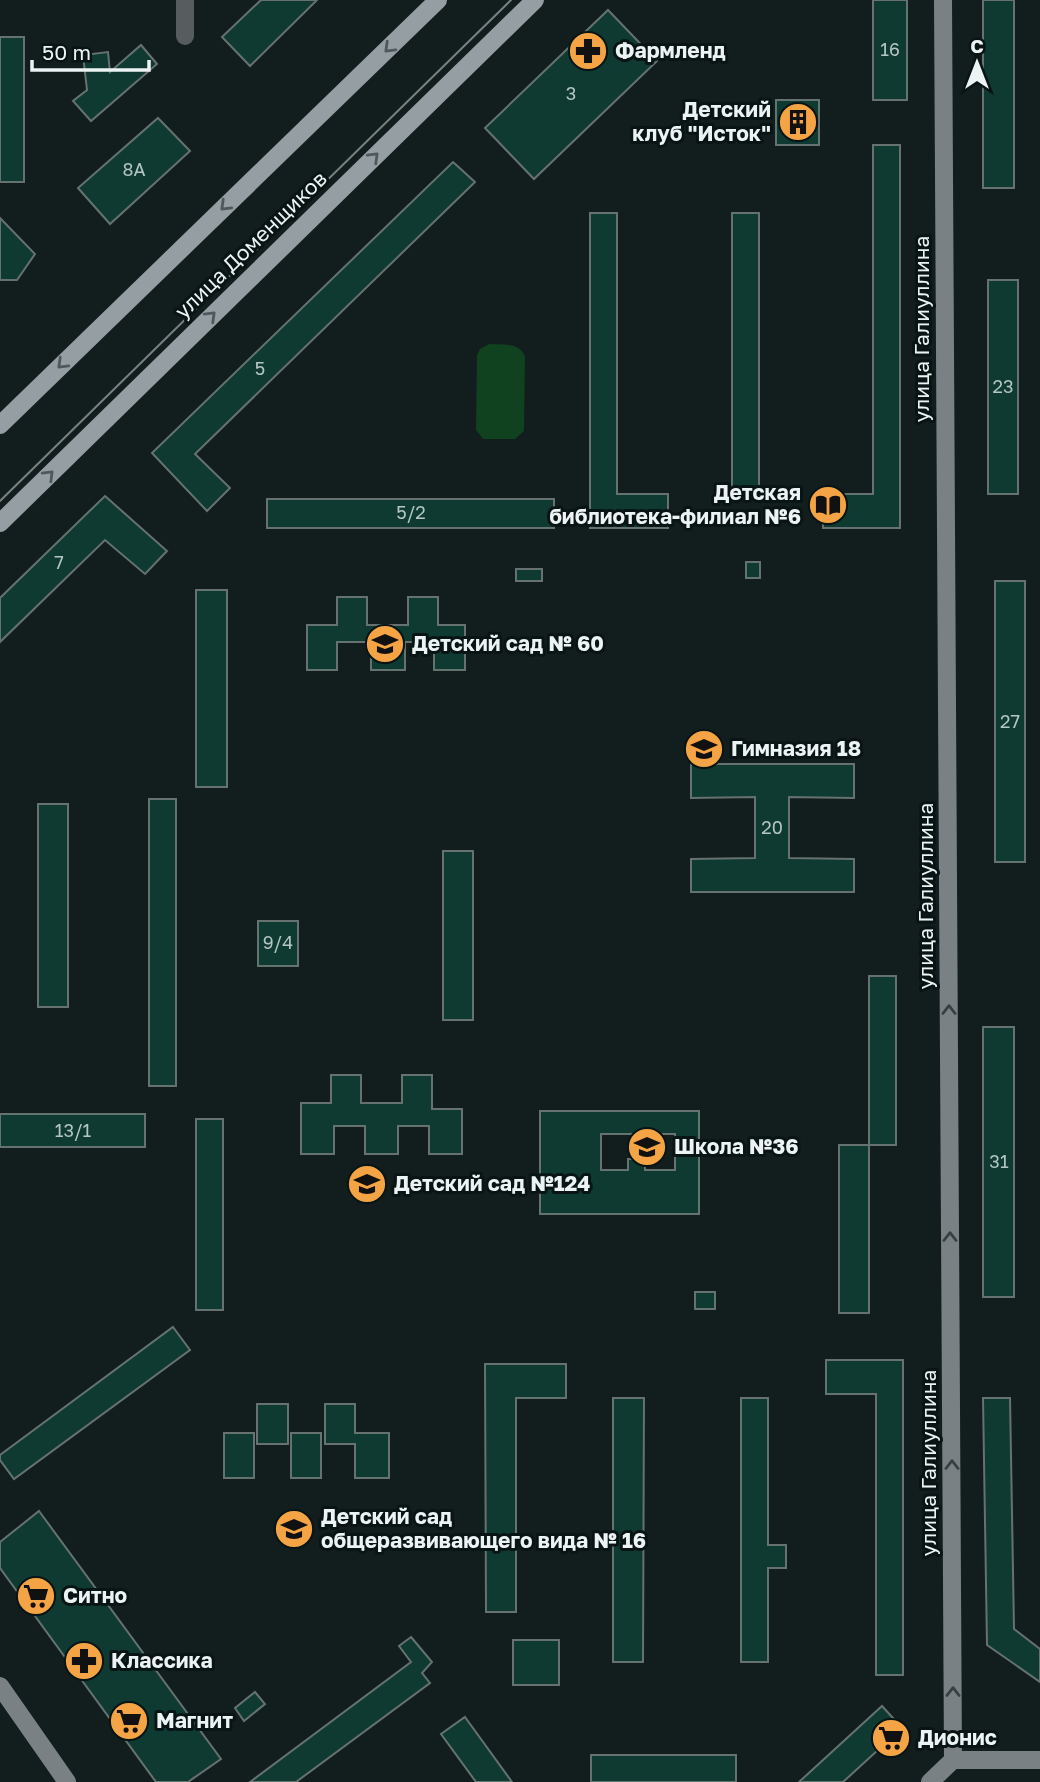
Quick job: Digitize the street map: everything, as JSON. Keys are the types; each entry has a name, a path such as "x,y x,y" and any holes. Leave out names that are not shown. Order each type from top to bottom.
{"main road":[{"path":"0,425 438,0"},
{"name":"улица Доменщиков","path":"0,523 535,0"}],"street":[{"path":"185,0 185,36"},
{"name":"улица Галиуллина","path":"943,0 953,1760"},
{"path":"0,1686 67,1782"},
{"path":"929,1782 953,1760 1040,1760"}],"green space":[{"path":"489,344 514,346 525,356 524,431 515,439 483,439 476,430 477,355 480,349"}],"building":[{"path":"261,0 317,0 250,66 222,37"},
{"path":"873,0 907,0 907,100 873,100"},
{"path":"983,0 1014,0 1014,188 983,188"},
{"path":"608,10 657,61 534,179 485,128"},
{"path":"0,37 24,37 24,182 0,182"},
{"path":"141,45 157,64 91,121 73,101 87,90 83,55 108,52 110,72"},
{"name":"Детский клуб \"Исток\"","path":"776,100 819,100 819,145 776,145"},
{"path":"158,118 190,151 110,224 78,188"},
{"path":"873,145 900,145 900,528 823,528 823,494 873,494"},
{"path":"453,162 475,182 195,454 230,488 207,511 152,453"},
{"path":"590,213 617,213 617,494 668,494 668,528 590,528"},
{"path":"732,213 759,213 759,494 732,494"},
{"path":"0,218 35,254 17,280 0,280"},
{"path":"988,280 1018,280 1018,494 988,494"},
{"path":"105,496 167,551 145,574 105,540 0,642 0,598"},
{"path":"267,499 554,499 554,528 267,528"},
{"path":"746,562 760,562 760,578 746,578"},
{"path":"516,569 542,569 542,581 516,581"},
{"path":"995,581 1025,581 1025,862 995,862"},
{"path":"196,590 227,590 227,787 196,787"},
{"path":"337,597 367,597 367,625 408,625 408,597 438,597 438,625 465,625 465,670 434,670 434,642 405,642 405,670 371,670 371,642 337,642 337,670 307,670 307,625 337,625"},
{"path":"691,764 854,764 854,798 789,797 789,858 854,859 854,892 691,892 691,859 755,858 755,797 691,798"},
{"path":"149,799 176,799 176,1086 149,1086"},
{"path":"38,804 68,804 68,1007 38,1007"},
{"path":"443,851 473,851 473,1020 443,1020"},
{"path":"258,921 298,921 298,966 258,966"},
{"path":"869,976 896,976 896,1145 869,1145"},
{"path":"983,1027 1014,1027 1014,1297 983,1297"},
{"path":"331,1075 361,1075 361,1103 402,1103 402,1075 432,1075 432,1109 462,1109 462,1154 429,1154 429,1126 398,1126 398,1154 365,1154 365,1126 334,1126 334,1154 301,1154 301,1103 331,1103"},
{"path":"540,1111 699,1111 699,1214 540,1214","holes":["601,1134 675,1134 675,1170 645,1170 645,1159 628,1159 628,1170 601,1170"]},
{"path":"0,1114 145,1114 145,1147 0,1147"},
{"path":"196,1119 223,1119 223,1310 196,1310"},
{"path":"839,1145 869,1145 869,1313 839,1313"},
{"path":"695,1292 715,1292 715,1309 695,1309"},
{"path":"173,1327 190,1350 14,1479 0,1460 0,1455"},
{"path":"826,1360 903,1360 903,1675 876,1675 876,1394 826,1394"},
{"path":"485,1364 566,1364 566,1398 516,1398 516,1612 486,1612"},
{"path":"613,1398 644,1398 643,1662 613,1662"},
{"path":"741,1398 768,1398 768,1545 786,1545 786,1568 768,1568 768,1662 741,1662"},
{"path":"983,1398 1010,1398 1014,1629 1040,1649 1040,1682 987,1645"},
{"path":"257,1404 288,1404 288,1444 257,1444"},
{"path":"325,1404 355,1404 355,1433 389,1433 389,1478 355,1478 355,1444 325,1444"},
{"path":"224,1433 254,1433 254,1478 224,1478"},
{"path":"291,1433 321,1433 321,1478 291,1478"},
{"path":"39,1511 221,1759 188,1782 156,1782 0,1568 0,1542"},
{"path":"411,1637 432,1662 422,1673 430,1683 296,1782 250,1782 411,1662 399,1646"},
{"path":"513,1640 559,1640 559,1685 513,1685"},
{"path":"255,1692 265,1704 244,1721 235,1708"},
{"path":"882,1706 902,1728 843,1782 799,1782"},
{"path":"465,1717 512,1782 476,1782 441,1734"},
{"path":"591,1755 736,1755 736,1782 591,1782"}],"tram line":[{"path":"0,501 511,0"}],"place":[{"name":"Фармленд","path":"588,51"},
{"name":"Детский клуб \"Исток\"","path":"798,122"},
{"name":"Детская библиотека-филиал №6","path":"828,505"},
{"name":"Детский сад № 60","path":"385,644"},
{"name":"Гимназия 18","path":"704,749"},
{"name":"Школа №36","path":"647,1147"},
{"name":"Детский сад №124","path":"367,1184"},
{"name":"Детский сад общеразвивающего вида № 16","path":"294,1529"},
{"name":"Ситно","path":"36,1596"},
{"name":"Классика","path":"84,1661"},
{"name":"Магнит","path":"129,1721"},
{"name":"Дионис","path":"891,1738"}]}
